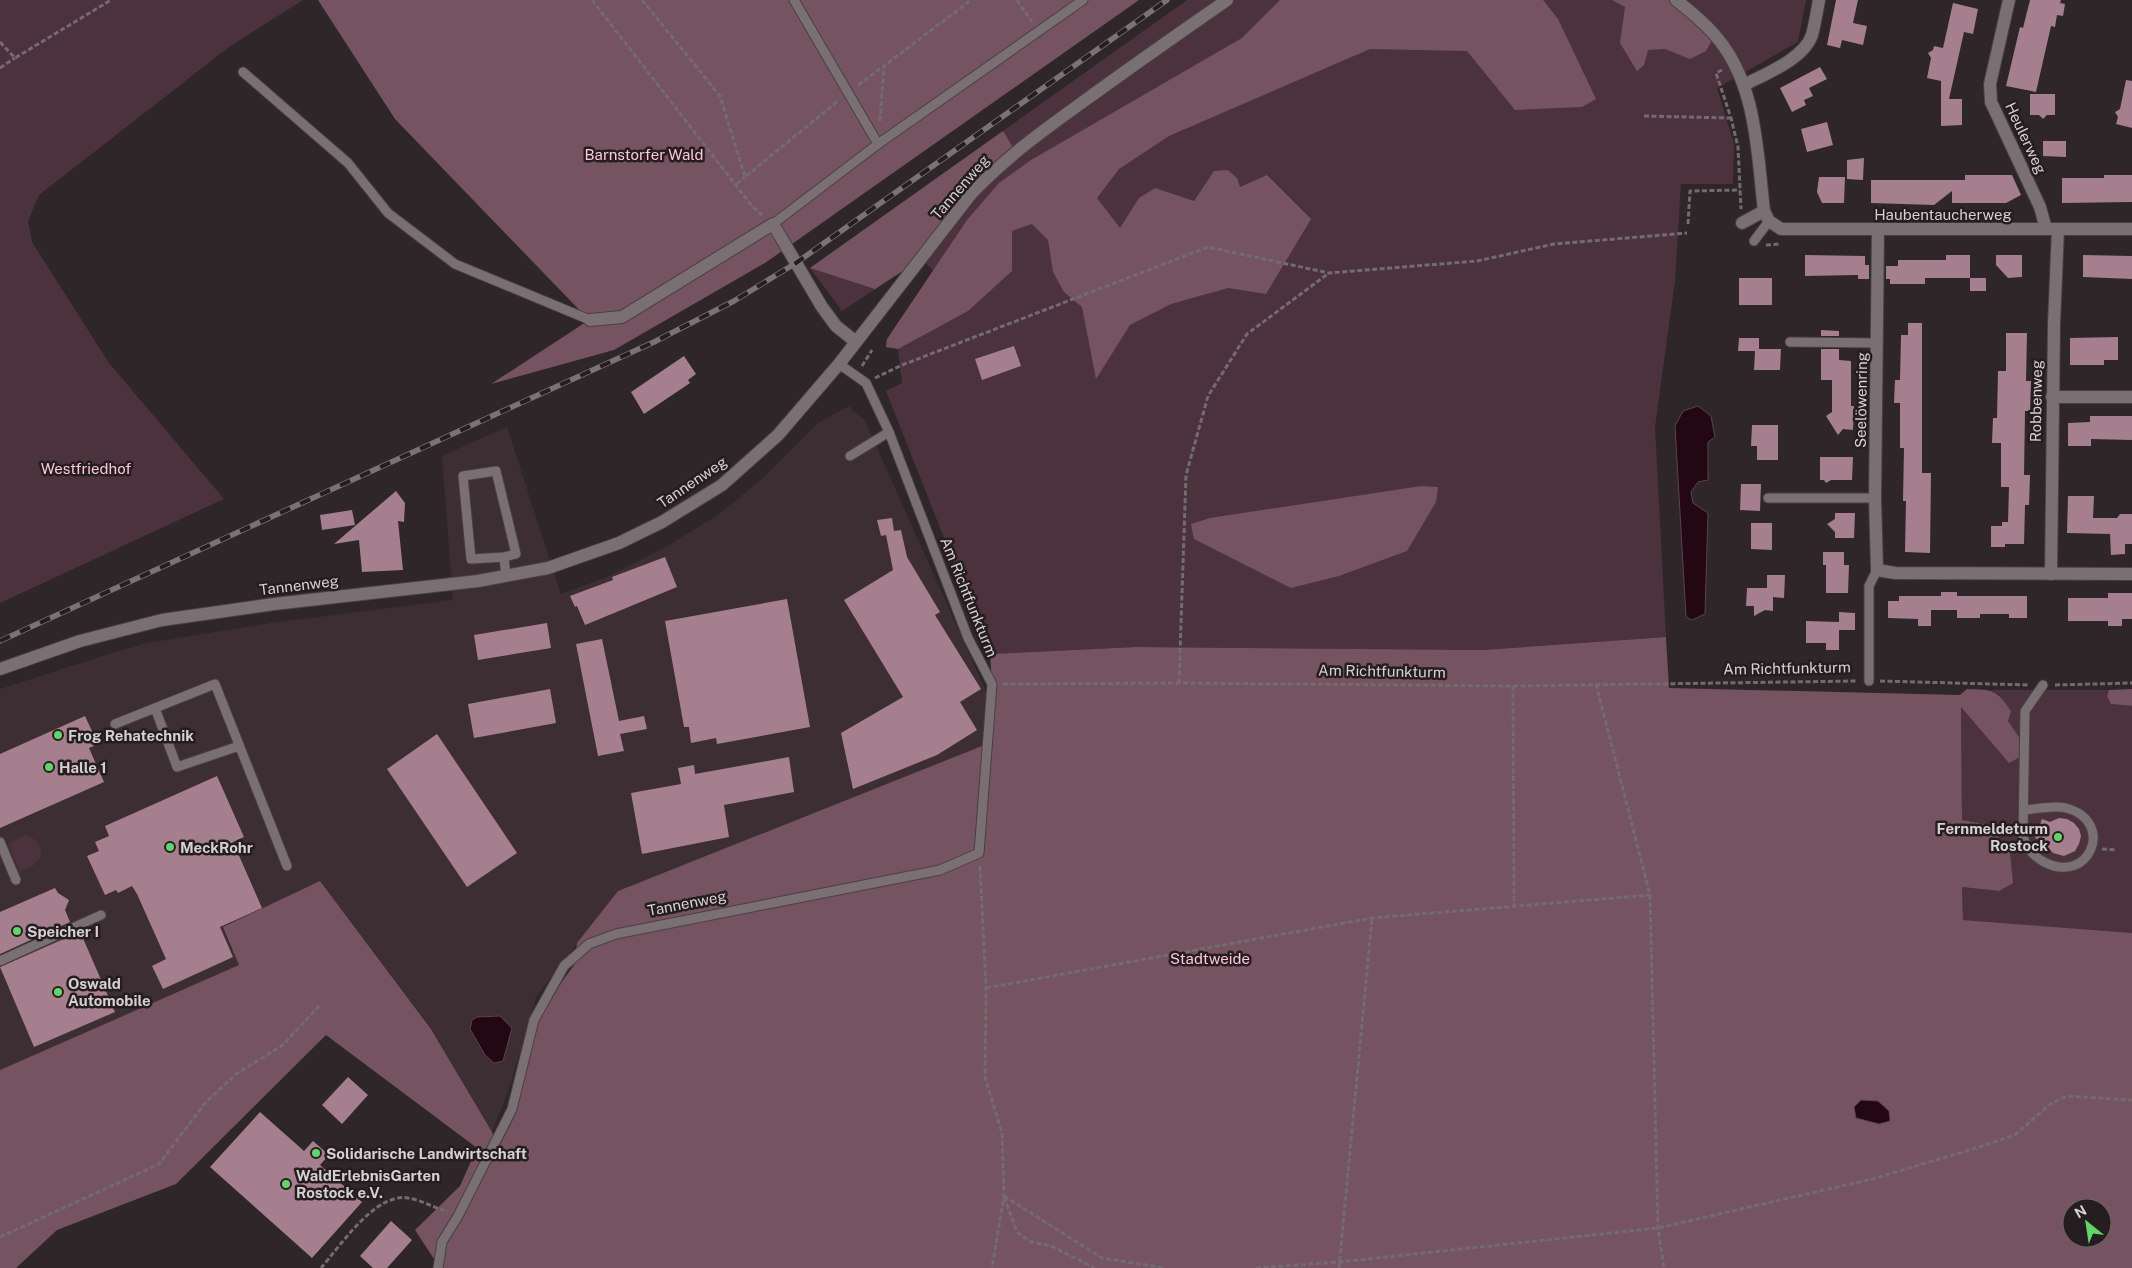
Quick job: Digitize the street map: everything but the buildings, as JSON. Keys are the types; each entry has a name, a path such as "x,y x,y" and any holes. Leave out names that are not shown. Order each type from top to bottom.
{"street":[{"name":"Tannenweg","path":"0,669 80,641 170,619 274,604 506,577 556,565 619,543 662,522 722,485 778,435 856,342 971,194 989,175 1023,146 1227,0"},
{"path":"1676,0 1715,35 1744,85 1754,118 1766,216 1742,223"},
{"path":"1744,85 1788,62 1803,49 1812,36 1819,0"},
{"name":"Heulerweg","path":"2009,0 1990,84 1991,102 2052,230"},
{"name":"Haubentaucherweg","path":"1766,216 1781,229 2132,229"},
{"path":"590,320 622,317 772,224 822,307 836,326 856,342"},
{"name":"Seelöwenring","path":"1877,570 1875,498 1878,230"},
{"name":"Robbenweg","path":"2051,574 2052,230"},
{"path":"2052,397 2132,397"},
{"path":"1877,570 1895,573 2132,574"}],"lane":[{"path":"796,0 878,144"},
{"path":"772,224 878,144 1083,0"},
{"path":"243,72 348,163 388,213 455,264 590,320"},
{"path":"1754,241 1766,216"},
{"path":"1790,342 1878,343"},
{"name":"Am Richtfunkturm","path":"838,364 866,383 889,432 968,638 992,684"},
{"path":"850,456 889,432"},
{"path":"496,471 516,554 504,557 471,559 463,476 496,471"},
{"path":"1768,498 1875,498"},
{"path":"504,557 506,577"},
{"name":"Seelöwenring","path":"1869,681 1869,586 1877,570"},
{"path":"115,724 215,684 287,866"},
{"path":"979,853 992,684"},
{"path":"2024,810 2064,808 2086,818 2092,830 2094,842 2089,855 2075,866 2064,868 2053,866 2034,856 2026,847 2023,836 2025,711 2043,685"},
{"path":"155,708 177,767 239,746"},
{"path":"0,842 16,880"},
{"name":"Tannenweg","path":"438,1268 442,1242 458,1216 512,1109 534,1020 564,966 588,944 616,934 940,870 979,853"},
{"path":"0,961 101,915"}],"path":[{"path":"0,68 111,0"},
{"path":"592,0 737,184 752,206 772,224"},
{"path":"642,0 720,96 745,177"},
{"path":"737,184 848,93 971,0"},
{"path":"1017,0 1039,31"},
{"path":"0,42 15,58"},
{"path":"1733,64 1716,73 1731,118 1738,147 1742,223"},
{"path":"878,144 884,66"},
{"path":"1644,116 1731,118"},
{"path":"1688,224 1690,191 1740,190"},
{"path":"866,383 902,365 1208,247 1329,273 1477,261 1554,244 1687,233"},
{"path":"1180,683 1186,475 1208,396 1247,334 1329,273"},
{"path":"856,375 872,350"},
{"name":"Am Richtfunkturm","path":"992,684 1180,683 1512,686 1869,681 2043,685 2132,683"},
{"path":"1596,684 1650,895 1658,1228 1664,1268"},
{"path":"1512,686 1514,907"},
{"path":"979,853 986,988 986,1077 1002,1133 1004,1196 992,1268"},
{"path":"986,988 1372,918 1650,895"},
{"path":"1339,1268 1372,918"},
{"path":"0,1237 159,1164 205,1103 236,1074 283,1045 319,1006"},
{"path":"1256,1268 1339,1262 1658,1228 1872,1179 1976,1148 2015,1135 2050,1105 2067,1096 2132,1100"},
{"path":"1004,1196 1017,1232 1031,1242 1051,1246 1095,1268"},
{"path":"1004,1196 1102,1258 1165,1268"},
{"path":"321,1268 372,1210 385,1201 407,1198 458,1216"}],"shaded area":[{"path":"849,406 865,421 989,698 983,746 618,891 536,997 509,1089 492,1132 431,1028 320,881 240,965 0,1070 0,689 147,643 271,623 453,600 442,456 507,427 561,594 607,577 664,548 718,515 763,478 818,423"},
{"path":"1698,406 1711,416 1715,437 1708,442 1708,480 1698,482 1691,492 1693,503 1708,513 1705,614 1692,620 1686,617 1675,426 1683,411"},
{"path":"500,1016 512,1028 503,1061 494,1063 485,1055 470,1029 472,1020 477,1017"},
{"path":"1861,1100 1878,1101 1889,1111 1890,1121 1879,1124 1856,1118 1854,1107"}],"green space":[{"name":"Westfriedhof","path":"0,0 303,0 229,47 39,195 28,221 32,242 109,363 224,499 0,603"},
{"name":"Barnstorfer Wald","path":"318,0 1139,0 765,263 614,350 491,384 589,320 395,119"},
{"path":"1187,0 1806,0 1798,42 1717,88 1734,144 1733,184 1681,184 1675,281 1655,427 1666,637 1482,650 1136,647 990,654 886,391 902,383 898,349 886,347 887,339 934,271 921,259 842,311 810,268"},
{"path":"1280,0 1543,0 1558,19 1596,99 1582,107 1515,110 1467,51 1370,49 1169,136 1119,169 1097,198 1120,228 1139,198 1155,188 1194,201 1214,171 1228,170 1237,178 1240,187 1267,175 1311,219 1266,294 1228,288 1171,304 1130,325 1096,379 1082,307 1064,292 1053,272 1048,240 1032,224 1012,231 1012,271 968,311 898,349 886,347 887,339 967,220 999,183 1031,160 1242,38"},
{"path":"1612,0 1676,0 1715,35 1706,51 1690,59 1665,49 1648,50 1644,65 1637,71 1620,43 1625,7"},
{"path":"1003,131 1015,151 921,259 875,289 810,268"},
{"path":"1421,486 1438,487 1436,502 1407,551 1339,576 1291,588 1194,539 1191,524 1210,518"},
{"name":"Stadtweide","path":"1666,637 1669,688 1960,695 1967,689 1994,692 2002,698 2011,711 2008,721 2021,740 2020,757 2009,763 1961,707 1962,820 1989,825 2010,852 2013,883 1999,891 1962,887 1963,920 2132,933 2132,1268 440,1268 415,1230 460,1186 477,1148 326,1035 176,1184 57,1230 16,1268 0,1268 0,1070 239,965 223,927 320,881 431,1029 492,1132 498,1149 516,1113 538,1022 574,965 577,943 618,891 982,746 992,684 990,654 1136,647 1482,650"},
{"path":"2132,689 2132,706 2111,704 2107,696 2109,690"},
{"path":"1990,690 2109,690 2107,696 2111,704 2132,706 2132,933 1963,920 1962,887 1999,891 1989,825 1962,820 1961,706 2009,763 2021,740 2007,721 2000,695"},
{"path":"26,835 37,842 42,855 34,865 20,871 8,844"}],"railway":[{"path":"0,641 654,342 734,301 796,263 1167,0"}],"place":[{"name":"Frog Rehatechnik","path":"58,735"},
{"name":"Halle 1","path":"49,767"},
{"name":"Fernmeldeturm Rostock","path":"2058,837"},
{"name":"MeckRohr","path":"170,847"},
{"name":"Speicher I","path":"17,931"},
{"name":"Oswald Automobile","path":"58,992"},
{"name":"Solidarische Landwirtschaft","path":"316,1153"},
{"name":"WaldErlebnisGarten Rostock e.V.","path":"286,1184"}]}
